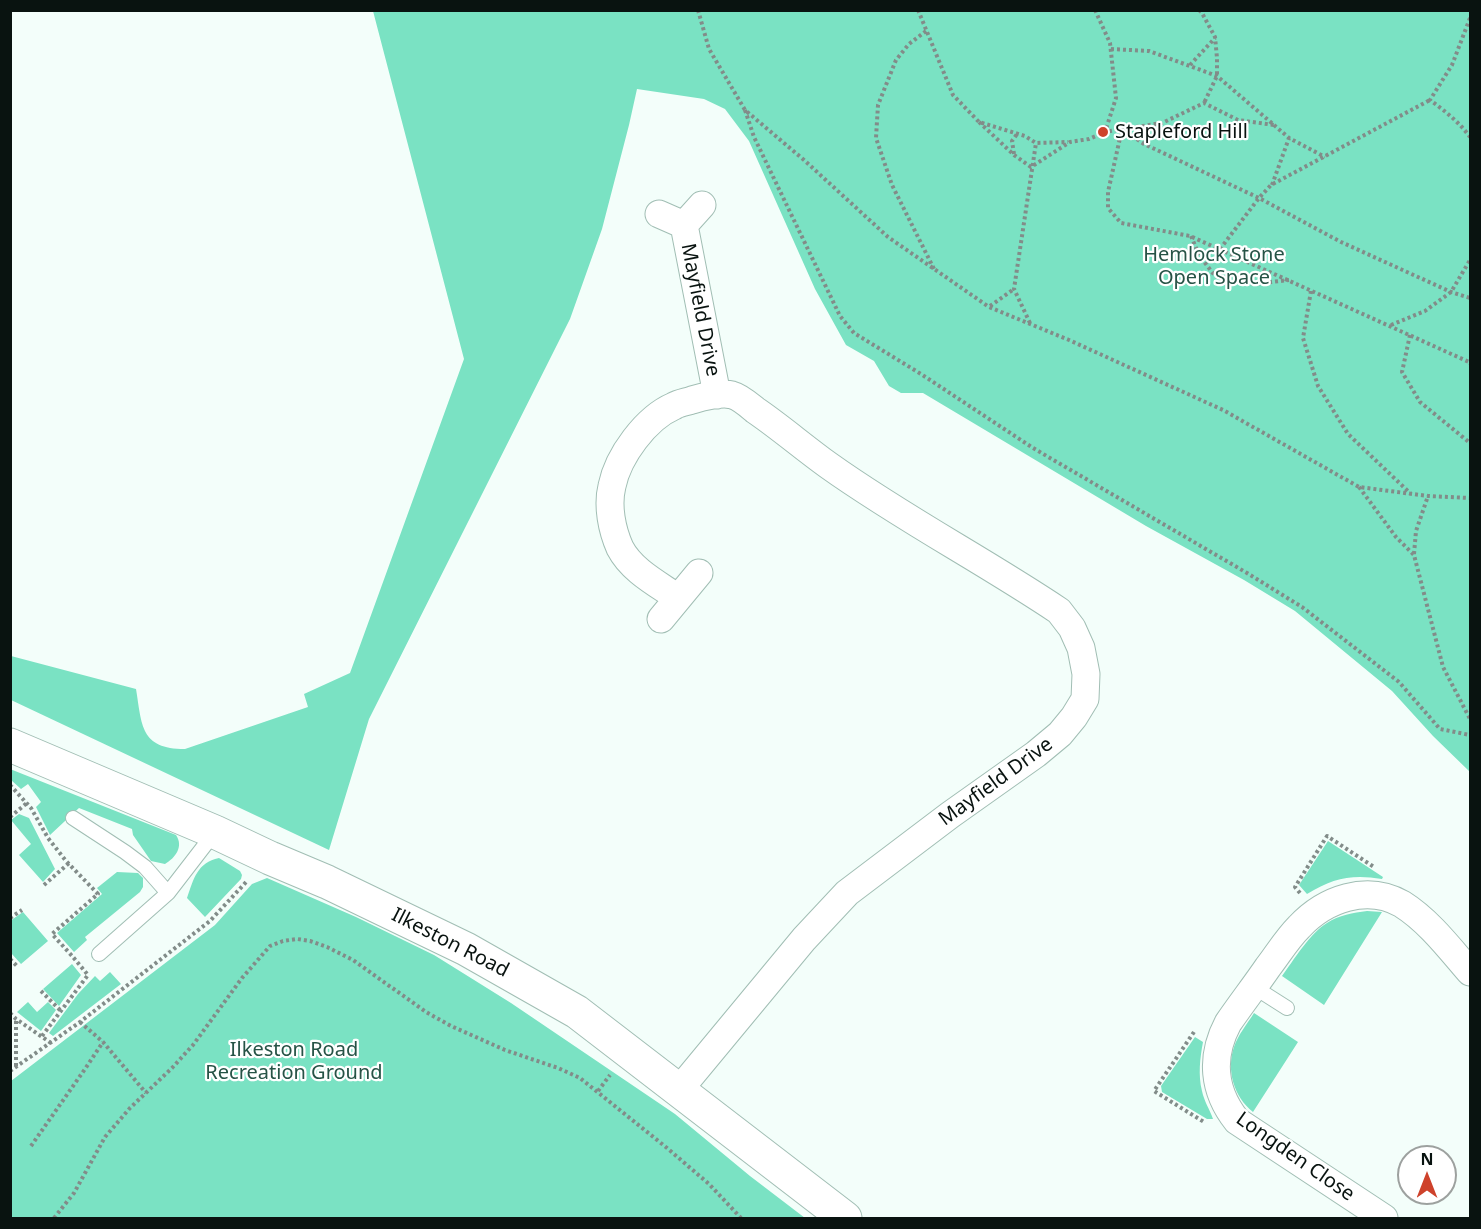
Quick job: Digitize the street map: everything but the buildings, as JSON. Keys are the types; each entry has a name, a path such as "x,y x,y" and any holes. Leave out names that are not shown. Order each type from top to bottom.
{"main road":[{"name":"Ilkeston Road","path":"10,746 215,832 466,948 577,1012 845,1218"}],"street":[{"name":"Mayfield Drive","path":"684,225 702,205"},
{"name":"Mayfield Drive","path":"659,214 684,225"},
{"name":"Mayfield Drive","path":"684,225 717,395"},
{"name":"Mayfield Drive","path":"678,598 637,570 621,550 613,529 610,507 611,486 633,441 645,426 674,406 717,395 732,395 865,490 1059,611 1072,628 1081,648 1086,674 1084,699 1060,735 950,814 847,893 790,956 679,1090"},
{"path":"662,619 699,573"},
{"name":"Longden Close","path":"1384,1218 1244,1126 1230,1112 1224,1102 1216,1076 1216,1061 1221,1035 1297,928 1330,903 1344,898 1362,895 1382,896 1402,904 1435,932 1470,972"}],"lane":[{"path":"73,818 145,867 168,893"},
{"path":"99,954 168,893 215,832"},
{"path":"1254,987 1287,1008"}],"path":[{"path":"698,10 709,49 745,110 754,137 840,316 854,333 1033,448 1247,573 1302,608 1399,682 1440,729 1470,735"},
{"path":"918,10 953,94 1014,155 1031,167"},
{"path":"1095,10 1110,43 1116,98 1105,132"},
{"path":"979,122 1025,136 1036,143 1070,142 1089,139 1105,132 1162,123 1204,103 1217,76 1215,37 1200,12 1207,10"},
{"path":"1220,249 1271,186 1430,100 1452,65 1470,18"},
{"path":"926,31 909,44 896,60 878,105 876,138 892,186 934,269"},
{"path":"1190,65 1215,37"},
{"path":"1111,49 1149,51 1217,76 1289,138 1325,157"},
{"path":"1430,100 1463,127 1470,137"},
{"path":"1204,103 1238,120 1274,125"},
{"path":"745,110 888,237 989,307 1069,340 1223,410 1359,487 1428,496 1470,498"},
{"path":"1122,129 1144,144 1259,198 1341,242 1451,292 1470,298"},
{"path":"1122,129 1108,192 1108,208 1121,223 1190,236 1470,362"},
{"path":"1014,155 1012,141 1017,134"},
{"path":"1271,186 1289,138"},
{"path":"1031,167 1070,142"},
{"path":"1030,324 1014,289 1036,143"},
{"path":"1190,236 1199,255 1215,276 1254,284 1290,280"},
{"path":"1390,326 1425,311 1451,292 1470,260"},
{"path":"989,307 1014,289"},
{"path":"1311,290 1304,338 1318,386 1348,434 1412,494"},
{"path":"1410,335 1402,372 1420,402 1470,442"},
{"path":"1359,487 1396,537 1414,555"},
{"path":"1428,496 1416,531 1414,555 1443,667 1470,719"},
{"path":"10,785 31,808 48,838 98,894 52,934 88,975 42,1036"},
{"path":"10,817 27,803"},
{"path":"1317,912 1295,887 1327,836 1388,877 1382,896"},
{"path":"10,1071 80,1022 210,921 270,858"},
{"path":"44,885 69,863"},
{"path":"10,918 22,910"},
{"path":"54,1218 74,1193 105,1137 193,1045 242,978 270,946 297,939 310,941 353,960 426,1012 451,1026 505,1050 580,1078 692,1169 741,1218"},
{"path":"73,957 89,943 99,954"},
{"path":"10,959 18,967"},
{"path":"40,991 60,1010"},
{"path":"10,1013 51,1043"},
{"path":"16,1019 16,1066"},
{"path":"80,1022 103,1042 146,1093"},
{"path":"1218,1045 1194,1032 1154,1091 1213,1126 1230,1112"},
{"path":"31,1146 103,1042"}],"green space":[{"name":"Hemlock Stone Open Space","path":"373,11 1470,11 1470,772 1392,691 1295,611 1146,526 923,393 901,393 889,386 874,361 846,345 815,289 749,141 725,109 704,99 637,89 602,229 570,319 369,719 329,850 11,700 11,656 136,689 142,724 151,740 170,748 185,749 308,707 304,694 350,673 464,359"},
{"path":"10,769 176,835 179,848 172,859 165,864 151,861 133,835 132,829 79,808 50,835 36,807 41,802 28,784 21,789 11,780"},
{"path":"19,814 29,818 55,869 43,882 19,855 31,844 11,820"},
{"path":"1328,841 1383,877 1382,879 1352,877 1325,884 1307,894 1299,885"},
{"path":"219,858 240,871 242,875 241,879 205,917 187,898 197,872 212,860"},
{"path":"117,872 138,873 143,878 143,887 140,892 85,937 87,940 74,952 57,933 102,894 97,888"},
{"name":"Ilkeston Road Recreation Ground","path":"267,878 356,917 434,955 511,1003 675,1114 805,1218 11,1218 11,1081 215,925 252,884"},
{"path":"1367,911 1382,912 1324,1005 1282,976 1321,927 1341,916"},
{"path":"23,912 48,941 21,964 11,953 10,921"},
{"path":"72,964 81,975 59,1006 43,989"},
{"path":"110,972 121,984 53,1036 49,1033 78,994 95,976 100,981"},
{"path":"28,1002 37,1012 48,1002 56,1010 41,1031 17,1012"},
{"path":"1254,1013 1298,1042 1253,1112 1246,1106 1237,1091 1231,1074 1231,1065 1236,1043"},
{"path":"1195,1037 1203,1042 1200,1066 1201,1085 1213,1119 1207,1119 1162,1092 1161,1086"}],"place":[{"name":"Stapleford Hill","path":"1103,132"}]}
